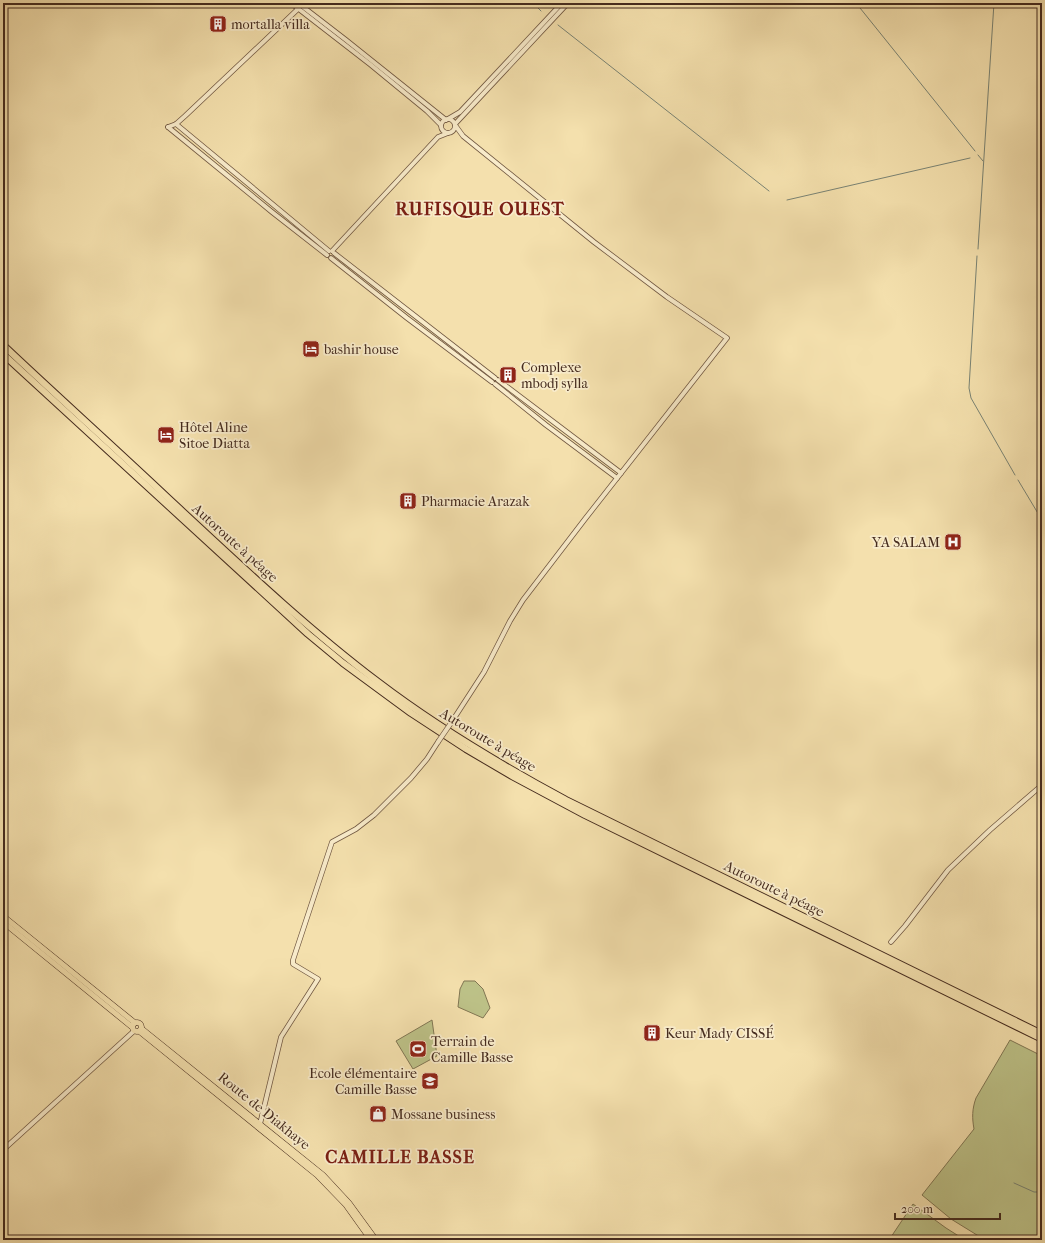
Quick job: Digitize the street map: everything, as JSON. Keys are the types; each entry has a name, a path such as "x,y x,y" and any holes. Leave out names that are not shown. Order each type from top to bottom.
{"highway":[{"name":"Autoroute à péage","path":"3,345 314,631 378,683 453,735 514,772 566,800 1042,1034"},
{"path":"3,354 308,634 349,668 483,760 564,804 1042,1039"}],"main road":[{"name":"Route de Diakhaye","path":"3,916 136,1028 323,1175 349,1203 376,1240"},
{"name":"Route de Diakhaye","path":"3,922 317,1175 346,1205 371,1240"}],"street":[{"path":"291,3 427,111 443,130 449,133 464,136"},
{"path":"260,1124 281,1037 318,979 293,964 293,960 332,842 356,829 374,815 412,778 427,760 484,672 510,621 523,600 727,338 667,297 594,242 464,136 451,120 447,119 298,3"},
{"path":"438,137 441,126 447,119 460,112 562,3"},
{"path":"330,252 438,137 454,130 455,124 568,3"},
{"path":"298,9 176,124 168,127 272,212 330,252 445,339 529,411 617,478"},
{"path":"176,124 330,252 333,257 331,258 441,344 534,407 621,473"},
{"path":"441,344 445,339"},
{"path":"529,411 534,407"},
{"path":"574,446 578,441"},
{"path":"586,455 591,450"},
{"path":"891,942 948,870 990,830 1042,785"},
{"path":"3,1150 136,1028"}],"green space":[{"path":"464,981 475,981 483,989 490,1008 483,1018 458,1007 460,989"},
{"name":"Terrain de Camille Basse","path":"432,1020 437,1056 413,1069 396,1041"},
{"path":"1010,1040 1042,1056 1042,1240 985,1240 951,1219 922,1195 974,1129 973,1114 976,1098"},
{"path":"913,1204 946,1228 965,1240 889,1240"}],"waterway":[{"path":"533,3 541,11"},
{"path":"856,3 975,151"},
{"path":"978,249 994,3"},
{"path":"558,25 769,191"},
{"path":"978,155 983,161"},
{"path":"787,200 970,158"},
{"path":"977,256 969,388 971,398 1015,475"},
{"path":"1018,480 1042,520"},
{"path":"1014,1183 1034,1192 1042,1192"}],"place":[{"name":"mortalla villa","path":"218,24"},
{"name":"bashir house","path":"311,349"},
{"name":"Complexe mbodj sylla","path":"508,375"},
{"name":"Hôtel Aline Sitoe Diatta","path":"166,435"},
{"name":"Pharmacie Arazak","path":"408,501"},
{"name":"YA SALAM","path":"953,542"},
{"name":"Keur Mady CISSÉ","path":"652,1033"},
{"name":"Terrain de Camille Basse","path":"418,1049"},
{"name":"Ecole élémentaire Camille Basse","path":"430,1081"},
{"name":"Mossane business","path":"378,1114"}],"district":[{"name":"RUFISQUE OUEST","path":"480,209"},
{"name":"CAMILLE BASSE","path":"400,1157"}]}
